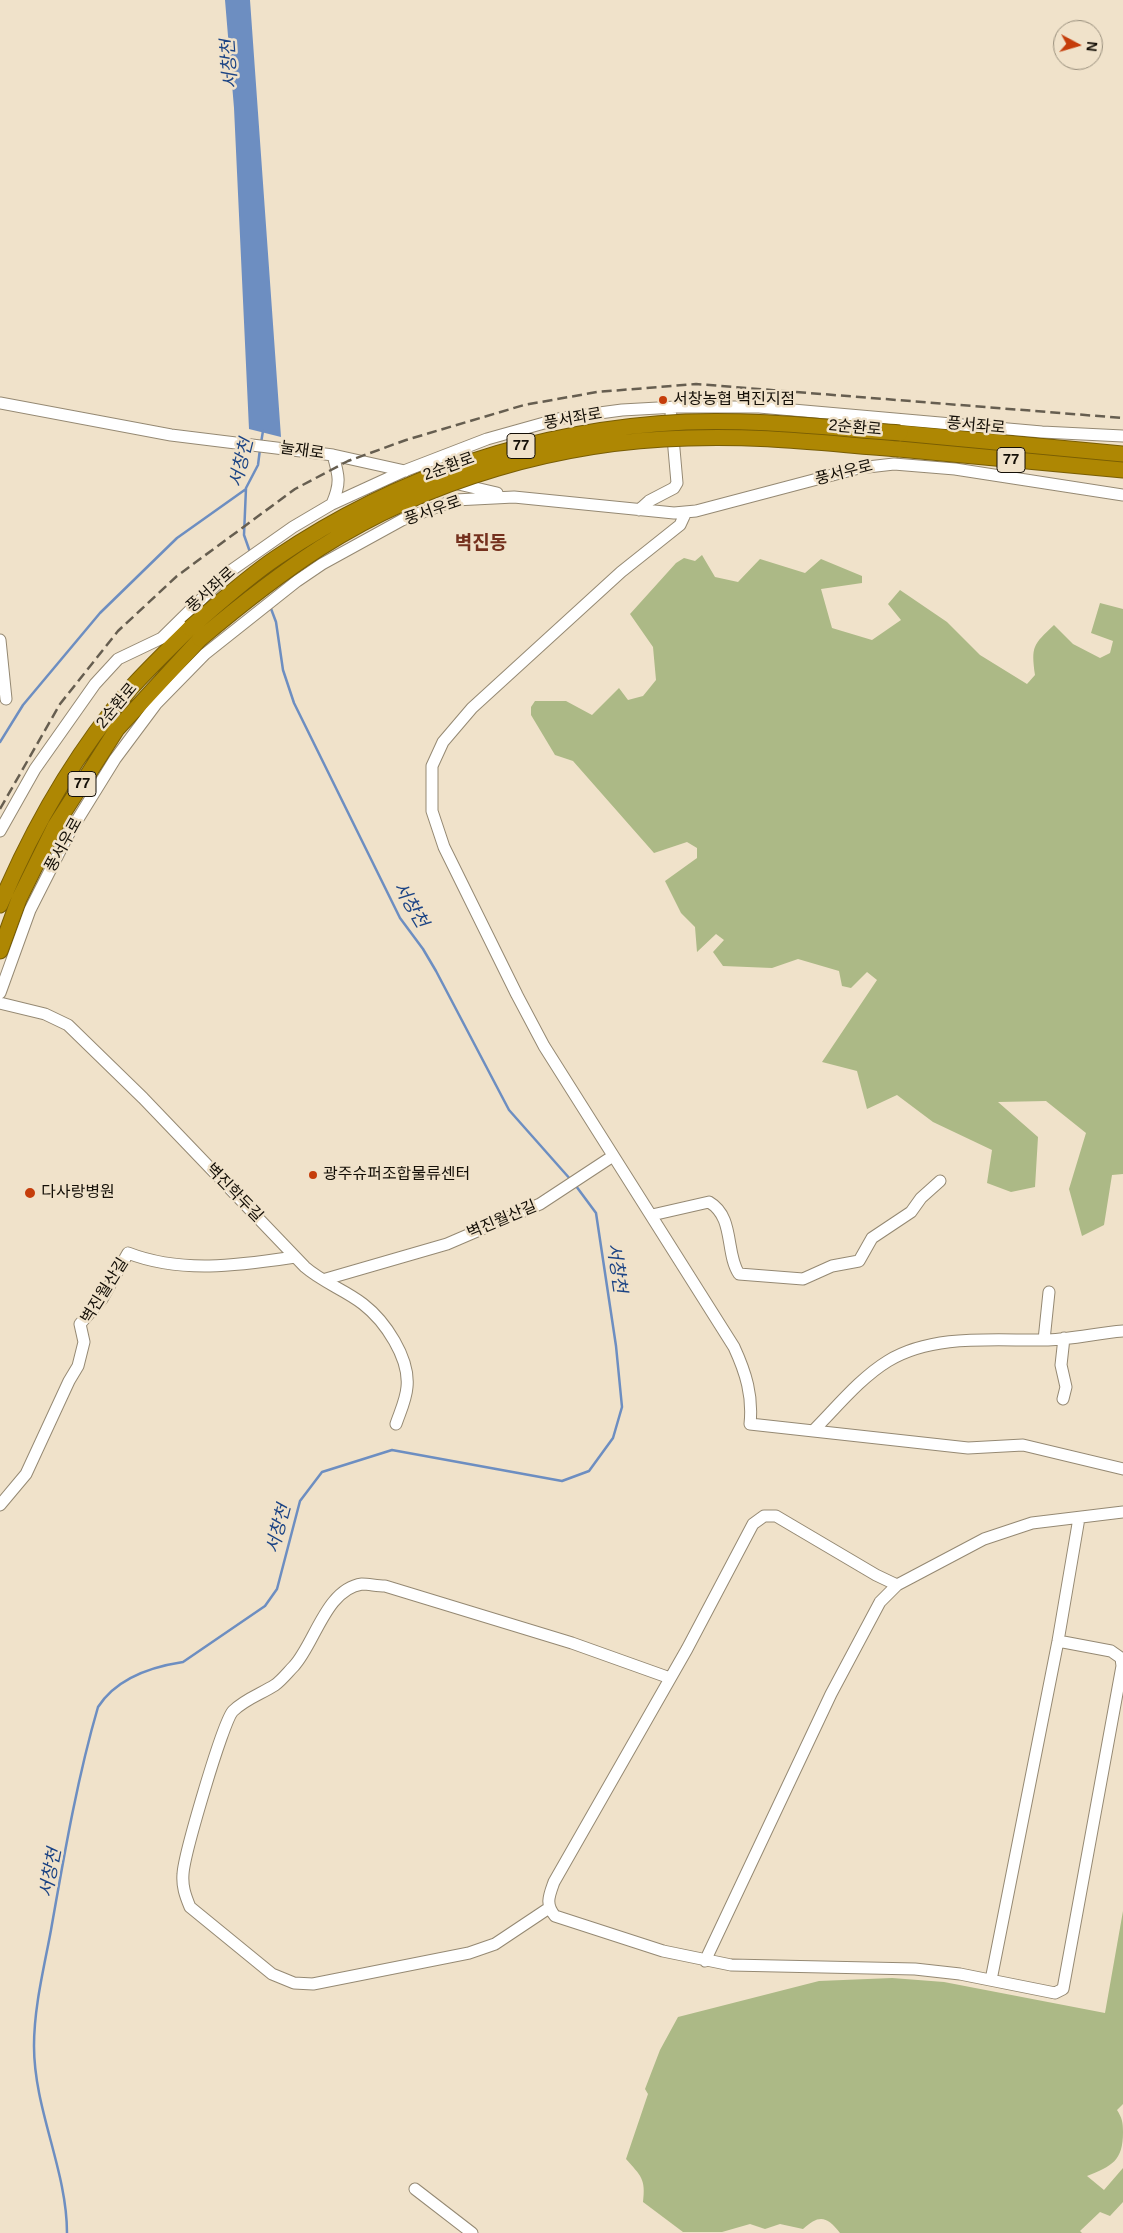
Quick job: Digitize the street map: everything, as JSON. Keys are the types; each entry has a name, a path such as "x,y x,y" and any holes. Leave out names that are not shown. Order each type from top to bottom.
{"highway":[{"name":"2순환로","path":"0,905 38,822 88,743 132,688 275,559 328,525 392,492 433,474 502,451 577,434 615,428 688,422 767,423 900,433 1123,454"},
{"name":"2순환로","path":"0,951 19,899 55,826 117,729 195,633 353,528 436,490 513,464 582,449 687,438 766,439 899,449 1122,470"}],"street":[{"name":"눌재로","path":"0,403 171,435 240,442 332,455 514,497"},
{"name":"풍서좌로","path":"0,831 35,769 95,684 118,659 162,638 190,608 243,561 332,504 404,471 487,439 562,418 670,407 759,407 1042,432 1123,436"},
{"path":"639,510 649,501 674,488 677,483 670,407"},
{"path":"332,455 339,474 339,487 332,504"},
{"name":"풍서우로","path":"0,993 30,910 68,835 115,759 162,698 205,654 297,581 353,547 422,512 455,500 514,497 639,510 686,512 718,506 859,468 894,464 955,469 1123,495"},
{"path":"422,512 440,494 436,479"},
{"path":"349,496 365,499 370,514 368,533 353,547"},
{"path":"686,512 680,525 621,572 472,708 443,742 432,766 431,776 432,811 444,847 532,1023 613,1156 734,1347 749,1384 751,1403 750,1424 968,1448 1023,1446 1123,1469"},
{"path":"0,640 2,675 6,698"},
{"name":"벽진학두길","path":"0,1004 45,1014 68,1025 144,1098 295,1257 316,1276 326,1279 379,1318 388,1328 396,1343 407,1385 396,1424"},
{"name":"벽진월산길","path":"326,1279 447,1244 540,1204 613,1156"},
{"path":"652,1215 709,1202 718,1207 731,1240 735,1267 739,1274 803,1279 832,1266 860,1261 872,1238 911,1212 920,1198 940,1180"},
{"name":"벽진월산길","path":"0,1505 26,1474 69,1380 78,1366 84,1342 80,1324 102,1300 128,1253 149,1261 198,1266 220,1266 295,1257"},
{"path":"1044,1340 1049,1292"},
{"path":"813,1430 875,1370 888,1360 918,1346 982,1340 1044,1340 1123,1331"},
{"path":"1063,1399 1066,1387 1061,1364 1064,1338"},
{"path":"705,1961 831,1694 880,1602 897,1585 984,1539 1032,1523 1123,1512"},
{"path":"897,1585 876,1575 776,1516 764,1516 753,1524 670,1678 554,1882 548,1897 549,1908 556,1916 570,1922 705,1961 731,1965 915,1969 960,1974 1055,1993 1063,1989 1122,1666 1121,1658 1111,1651 1058,1641"},
{"path":"991,1980 1058,1641 1079,1518"},
{"path":"549,1908 495,1944 469,1953 313,1984 294,1983 272,1974 190,1906 183,1892 183,1872 197,1817 224,1728 232,1712 248,1699 276,1684 295,1665 336,1599 349,1588 363,1584 384,1586 572,1643 670,1678"},
{"path":"415,2189 472,2233"}],"green space":[{"path":"702,555 715,577 738,582 760,559 805,573 821,559 862,576 862,583 821,589 832,628 872,640 901,620 888,604 900,590 947,622 980,655 1027,684 1035,675 1033,658 1035,647 1054,625 1073,644 1100,658 1110,653 1113,641 1091,633 1100,603 1123,609 1123,1174 1112,1175 1104,1225 1082,1236 1069,1189 1086,1133 1046,1101 998,1102 1038,1137 1035,1187 1011,1192 987,1183 992,1150 933,1122 897,1095 867,1109 857,1071 822,1062 877,980 867,972 851,988 842,986 839,971 798,959 772,968 723,966 713,952 724,940 716,934 697,952 695,927 681,913 665,881 697,858 697,848 687,842 654,853 573,761 555,755 531,715 531,707 535,701 566,701 592,715 619,688 628,700 643,696 656,680 653,647 630,614 676,563 684,558 695,561"},
{"path":"1123,1911 1123,2104 1117,2110 1121,2118 1123,2132 1121,2150 1109,2165 1087,2176 1104,2190 1123,2168 1123,2202 1110,2216 1100,2212 1080,2231 1082,2233 840,2233 831,2223 823,2219 814,2221 803,2229 780,2224 765,2229 750,2224 722,2232 683,2232 643,2202 643,2183 626,2159 648,2094 645,2089 660,2050 678,2017 819,1981 892,1978 944,1982 1105,2013"}],"water":[{"path":"225,0 250,0 281,437 249,429 234,108"}],"waterway":[{"name":"서창천","path":"261,443 263,431"},
{"name":"서창천","path":"250,552 244,535 246,488 258,465 260,449"},
{"path":"0,742 23,705 100,613 177,538 246,489"},
{"name":"서창천","path":"270,606 276,622 283,670 294,703 400,918 423,949 436,971 509,1110 571,1180"},
{"name":"서창천","path":"67,2233 62,2186 44,2117 35,2070 34,2031 40,1988 72,1818 98,1707 105,1697 124,1682 146,1671 183,1662 265,1606 277,1589 300,1501 322,1472 392,1450 562,1481 589,1471 613,1438 622,1407 616,1346 596,1213 576,1186"}],"railway":[{"path":"0,809 60,704 118,631 177,576 295,489 348,461 406,440 524,405 597,392 696,384 1123,418"}],"place":[{"name":"서창농협 벽진지점","path":"663,400"},
{"name":"광주슈퍼조합물류센터","path":"313,1175"},
{"name":"다사랑병원","path":"30,1193"}],"district":[{"name":"벽진동","path":"481,544"}]}
